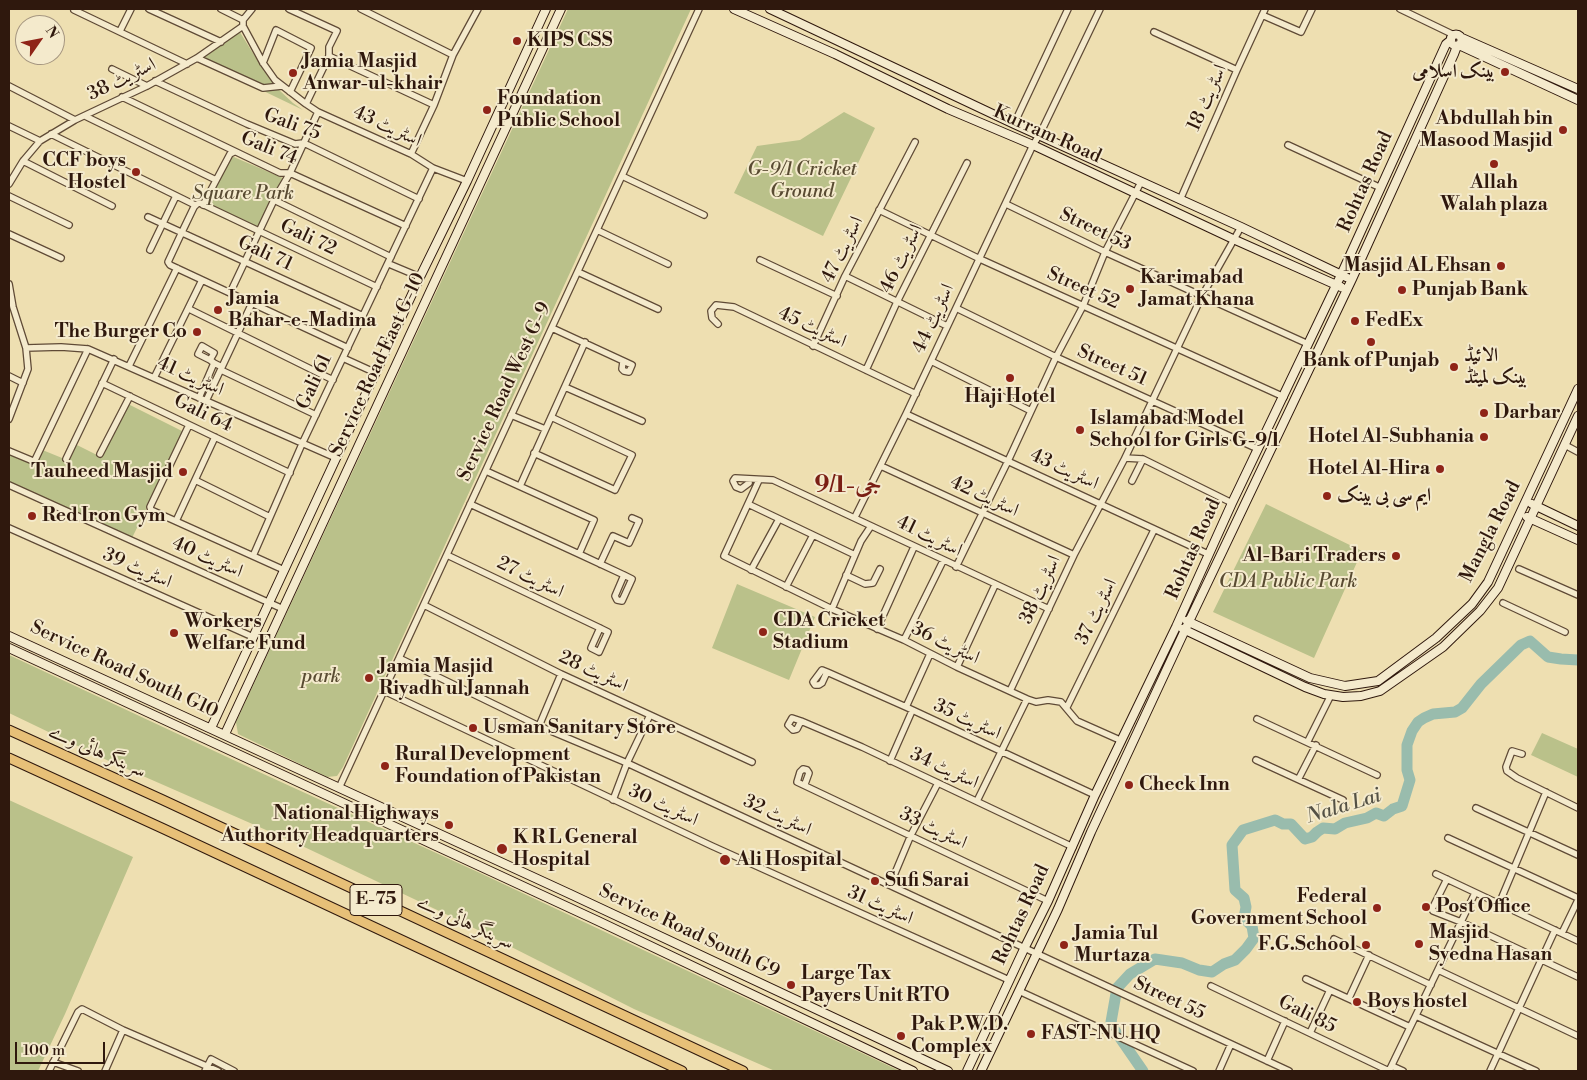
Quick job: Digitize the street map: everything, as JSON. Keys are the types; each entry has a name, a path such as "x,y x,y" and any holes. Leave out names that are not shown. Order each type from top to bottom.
{"highway":[{"name":"سرینگر ہائی وے","path":"9,730 743,1071"},
{"name":"E-75","path":"9,758 682,1071"}],"main road":[{"name":"Service Road East G-10","path":"210,728 420,277 467,182 546,9"},
{"name":"Service Road East G-10","path":"225,734 560,9"},
{"name":"Kurram Road","path":"734,9 835,54 948,109 1033,145 1347,290"},
{"name":"Kurram Road","path":"770,9 1014,124 1040,134 1352,279"},
{"path":"1456,41 1578,89"},
{"path":"1456,41 1578,100"},
{"name":"Rohtas Road","path":"967,1071 1048,901 1095,795 1176,627 1208,554 1341,275 1446,44 1456,41 1454,54 1347,290 1185,630 1091,832 1058,909 981,1071"},
{"path":"396,331 409,337"},
{"name":"Mangla Road","path":"1180,618 1310,678 1345,686 1378,681 1436,638 1472,604 1488,582 1578,388"},
{"name":"Mangla Road","path":"1176,627 1305,687 1343,697 1361,696 1380,691 1443,647 1480,611 1498,588 1578,416"},
{"path":"1266,432 1277,436"},
{"path":"1526,501 1578,526"},
{"path":"1521,514 1578,540"},
{"name":"Service Road South G10","path":"9,636 225,734"},
{"name":"Service Road South G10","path":"9,648 213,742"},
{"path":"93,686 96,676"},
{"name":"Service Road South G9","path":"225,734 948,1071"},
{"name":"Service Road South G9","path":"213,742 624,933 913,1071"},
{"path":"624,933 628,922"},
{"path":"994,1016 1004,1022"}],"street":[{"path":"120,31 131,9"},
{"path":"149,9 221,42"},
{"path":"221,9 243,23"},
{"name":"اسٹریٹ 38","path":"9,184 22,161 40,141 76,120 146,86 197,58 221,42 243,23 252,9"},
{"path":"289,9 337,31 329,47 329,56 306,104"},
{"path":"361,9 453,55"},
{"path":"411,154 434,105 453,55 478,9"},
{"name":"Service Road West G-9","path":"339,788 699,9"},
{"path":"1014,124 1068,9"},
{"name":"اسٹریٹ 44","path":"856,517 1033,145 1100,9"},
{"name":"اسٹریٹ 18","path":"1180,200 1265,9"},
{"path":"1262,15 1301,32 1312,9"},
{"path":"1400,9 1456,41"},
{"path":"74,10 187,64"},
{"name":"اسٹریٹ 43","path":"243,23 263,63 274,80 306,104 318,112 411,154 433,168 467,182"},
{"path":"263,63 276,30 310,47 290,92"},
{"path":"1156,32 1237,70"},
{"path":"329,56 434,105"},
{"path":"197,58 263,88 282,86"},
{"path":"112,68 146,86"},
{"name":"Gali 75","path":"155,81 247,124 295,144 303,143 419,199"},
{"path":"9,86 76,120"},
{"name":"Gali 74","path":"122,97 280,173 290,173 406,226"},
{"path":"230,293 318,112"},
{"path":"84,116 216,180"},
{"path":"9,126 40,141"},
{"name":"Gali 72","path":"51,134 176,196 199,204 377,287"},
{"name":"اسٹریٹ 47","path":"813,346 845,276 915,142"},
{"path":"1288,145 1381,188"},
{"path":"234,152 230,154 216,180 182,232 168,264 348,348"},
{"path":"22,161 112,206"},
{"name":"اسٹریٹ 46","path":"866,370 897,302 967,163"},
{"path":"9,165 17,169"},
{"name":"Gali 61","path":"253,556 302,444 433,168"},
{"path":"622,176 704,215"},
{"path":"956,567 1056,357 1083,306 1105,252 1141,182"},
{"path":"9,196 69,225"},
{"path":"150,250 176,196"},
{"path":"274,200 391,258"},
{"name":"Street 53","path":"1006,204 1105,252 1308,344"},
{"name":"Street 52","path":"879,210 930,236 1284,397"},
{"name":"Gali 71","path":"148,217 363,316"},
{"name":"اسٹریٹ 38","path":"1010,691 1074,555 1125,458 1202,296 1241,227"},
{"path":"597,230 668,264"},
{"path":"9,234 61,258"},
{"path":"760,260 837,296"},
{"path":"389,264 420,277"},
{"path":"128,366 177,268"},
{"path":"578,272 658,309"},
{"path":"845,276 947,326"},
{"path":"154,378 202,280"},
{"path":"9,284 13,307 26,348 28,369 11,407 9,419"},
{"path":"206,401 252,303"},
{"name":"اسٹریٹ 45","path":"718,324 712,318 711,311 716,305 734,307 916,394"},
{"name":"Street 51","path":"956,308 1056,357 1258,449"},
{"path":"189,309 333,380"},
{"path":"552,328 632,365 630,371 624,372 623,362"},
{"path":"520,486 585,342"},
{"name":"اسٹریٹ 41","path":"26,348 61,347 88,349 336,458"},
{"path":"9,451 33,461 35,460 88,349"},
{"path":"343,358 376,373"},
{"path":"66,459 114,359"},
{"path":"199,398 212,361 222,368 316,415"},
{"path":"931,362 1031,411"},
{"path":"9,376 23,383"},
{"name":"Gali 64","path":"102,383 290,473"},
{"path":"565,387 642,421"},
{"path":"100,454 130,396"},
{"name":"اسٹریٹ 43","path":"906,414 1208,554"},
{"path":"512,415 545,429"},
{"path":"534,453 615,490 632,455 551,416"},
{"path":"189,424 150,507 151,510 284,570"},
{"path":"176,521 215,437"},
{"path":"1565,445 1578,452"},
{"path":"1125,458 1143,459 1232,503"},
{"path":"1132,481 1143,459"},
{"name":"اسٹریٹ 42","path":"880,466 1074,555"},
{"path":"486,471 594,520 579,554"},
{"name":"اسٹریٹ 41","path":"749,484 741,489 736,487 733,480 735,478 773,480 856,517 943,561 1049,609"},
{"path":"195,480 270,517"},
{"path":"759,480 748,504 855,555"},
{"name":"اسٹریٹ 40","path":"9,485 283,609"},
{"path":"470,504 624,575"},
{"name":"اسٹریٹ 36","path":"748,504 724,556 832,609 904,640 1027,699 1036,702 1055,700 1067,707"},
{"path":"600,564 613,536 629,543 639,521 632,518"},
{"path":"751,570 779,519"},
{"path":"832,609 855,555 871,526"},
{"name":"اسٹریٹ 39","path":"9,528 253,637"},
{"name":"اسٹریٹ 37","path":"1067,707 1154,530"},
{"path":"786,587 813,535"},
{"path":"877,629 914,547"},
{"name":"اسٹریٹ 27","path":"447,555 600,628"},
{"path":"904,640 943,561"},
{"path":"846,575 865,584 873,582 880,569"},
{"path":"1519,569 1578,595"},
{"path":"957,667 995,585"},
{"path":"1503,603 1565,632"},
{"name":"اسٹریٹ 28","path":"424,605 561,674 752,762"},
{"path":"890,761 930,654"},
{"name":"اسٹریٹ 32","path":"399,658 539,726 627,763 1036,954"},
{"name":"اسٹریٹ 35","path":"827,672 1095,795"},
{"path":"539,726 561,674"},
{"name":"اسٹریٹ 30","path":"384,691 712,846"},
{"path":"1308,742 1331,695"},
{"path":"977,801 1027,699"},
{"path":"1067,707 1077,721 1122,742"},
{"path":"613,800 627,763 650,715"},
{"path":"1257,719 1378,775"},
{"name":"اسٹریٹ 34","path":"801,721 1073,847"},
{"path":"1299,778 1316,745"},
{"path":"1522,754 1512,751 1506,770 1517,778 1578,808"},
{"path":"1256,760 1299,778 1343,800"},
{"path":"890,885 911,836 938,783"},
{"name":"اسٹریٹ 33","path":"805,784 1048,901"},
{"path":"1499,904 1546,792"},
{"path":"1476,808 1578,855"},
{"path":"1448,838 1578,899 1562,933"},
{"name":"اسٹریٹ 31","path":"712,846 1010,980"},
{"path":"1436,874 1578,941"},
{"path":"1447,878 1432,909 1433,911 1461,922 1578,977"},
{"path":"1391,1069 1475,893"},
{"path":"1490,1071 1555,930"},
{"path":"1334,939 1431,985"},
{"name":"Street 55","path":"1036,954 1289,1071"},
{"path":"1349,998 1369,955"},
{"path":"1438,970 1578,1036"},
{"path":"1306,979 1410,1027"},
{"name":"Gali 85","path":"1211,986 1391,1069 1403,1071"},
{"path":"1310,1033 1330,990"},
{"path":"1018,991 1193,1071"},
{"path":"49,1071 78,1012 82,1009 206,1069 218,1071"},
{"path":"1416,1016 1536,1071"},
{"path":"1266,1061 1285,1021"},
{"path":"105,1071 123,1030"},
{"path":"1219,1071 1231,1044"},
{"path":"206,1069 211,1059 234,1071"},
{"path":"53,1062 78,1071"}],"green space":[{"name":"park","path":"568,9 691,9 343,767 337,776 327,777 238,734 236,722"},
{"path":"238,29 264,71 278,89 303,110 199,60 224,43"},
{"name":"G-9/1 Cricket Ground","path":"844,112 875,128 823,236 734,193 757,146 800,140"},
{"name":"Square Park","path":"229,155 283,178 257,234 203,209"},
{"path":"128,404 184,432 131,540 9,483 9,450 35,461 40,449 67,460 75,444 101,457"},
{"name":"CDA Public Park","path":"1266,504 1362,551 1314,658 1213,612"},
{"name":"CDA Cricket Stadium","path":"737,584 815,617 789,680 712,648"},
{"path":"9,655 480,873 900,1071 775,1071 634,1009 454,918 298,844 111,762 9,713"},
{"path":"1542,733 1578,749 1578,777 1531,755"},
{"path":"9,800 133,857 65,1014 38,1071 9,1071"}],"waterway":[{"name":"Nala Lai","path":"1143,1071 1111,1022 1117,988 1130,974 1155,959 1182,963 1199,970 1212,972 1224,964 1235,960 1246,949 1254,938 1252,926 1244,918 1246,907 1244,898 1235,890 1232,845 1243,830 1275,820 1283,824 1291,824 1305,839 1312,837 1323,828 1335,829 1345,823 1367,818 1376,813 1384,816 1393,809 1402,806 1410,780 1407,770 1407,745 1412,731 1418,722 1433,714 1455,712 1462,708 1481,684 1521,645 1530,641 1548,657 1578,660"}],"place":[{"name":"KIPS CSS","path":"517,41"},
{"name":"بینک اسلامی","path":"1505,72"},
{"name":"Jamia Masjid Anwar-ul-khair","path":"293,73"},
{"name":"Foundation Public School","path":"487,110"},
{"name":"Abdullah bin Masood Masjid","path":"1563,130"},
{"name":"Allah Walah plaza","path":"1494,164"},
{"name":"CCF boys Hostel","path":"136,172"},
{"name":"Masjid AL Ehsan","path":"1501,266"},
{"name":"Karimabad Jamat Khana","path":"1130,289"},
{"name":"Punjab Bank","path":"1402,290"},
{"name":"Jamia Bahar-e-Madina","path":"218,310"},
{"name":"FedEx","path":"1355,321"},
{"name":"The Burger Co","path":"197,332"},
{"name":"Bank of Punjab","path":"1371,342"},
{"name":"الائیڈ بینک لمیٹڈ","path":"1454,367"},
{"name":"Haji Hotel","path":"1010,378"},
{"name":"Darbar","path":"1484,413"},
{"name":"Islamabad Model School for Girls G-9/1","path":"1080,430"},
{"name":"Hotel Al-Subhania","path":"1484,437"},
{"name":"Hotel Al-Hira","path":"1440,469"},
{"name":"Tauheed Masjid","path":"183,472"},
{"name":"ایم سی بی بینک","path":"1327,496"},
{"name":"Red Iron Gym","path":"32,516"},
{"name":"Al-Bari Traders","path":"1396,556"},
{"name":"CDA Cricket Stadium","path":"763,632"},
{"name":"Workers Welfare Fund","path":"174,633"},
{"name":"Jamia Masjid Riyadh ul Jannah","path":"369,678"},
{"name":"Usman Sanitary Store","path":"473,728"},
{"name":"Rural Development Foundation of Pakistan","path":"385,766"},
{"name":"Check Inn","path":"1129,785"},
{"name":"National Highways Authority Headquarters","path":"449,825"},
{"name":"K R L General Hospital","path":"502,849"},
{"name":"Ali Hospital","path":"725,860"},
{"name":"Sufi Sarai","path":"875,881"},
{"name":"Post Office","path":"1426,907"},
{"name":"Federal Government School","path":"1377,908"},
{"name":"Masjid Syedna Hasan","path":"1419,944"},
{"name":"Jamia Tul Murtaza","path":"1064,945"},
{"name":"F.G.School","path":"1366,945"},
{"name":"Large Tax Payers Unit RTO","path":"791,985"},
{"name":"Boys hostel","path":"1357,1002"},
{"name":"FAST-NU HQ","path":"1031,1034"},
{"name":"Pak P.W.D. Complex","path":"901,1036"}],"district":[{"name":"جی-9/1","path":"848,486"}]}
